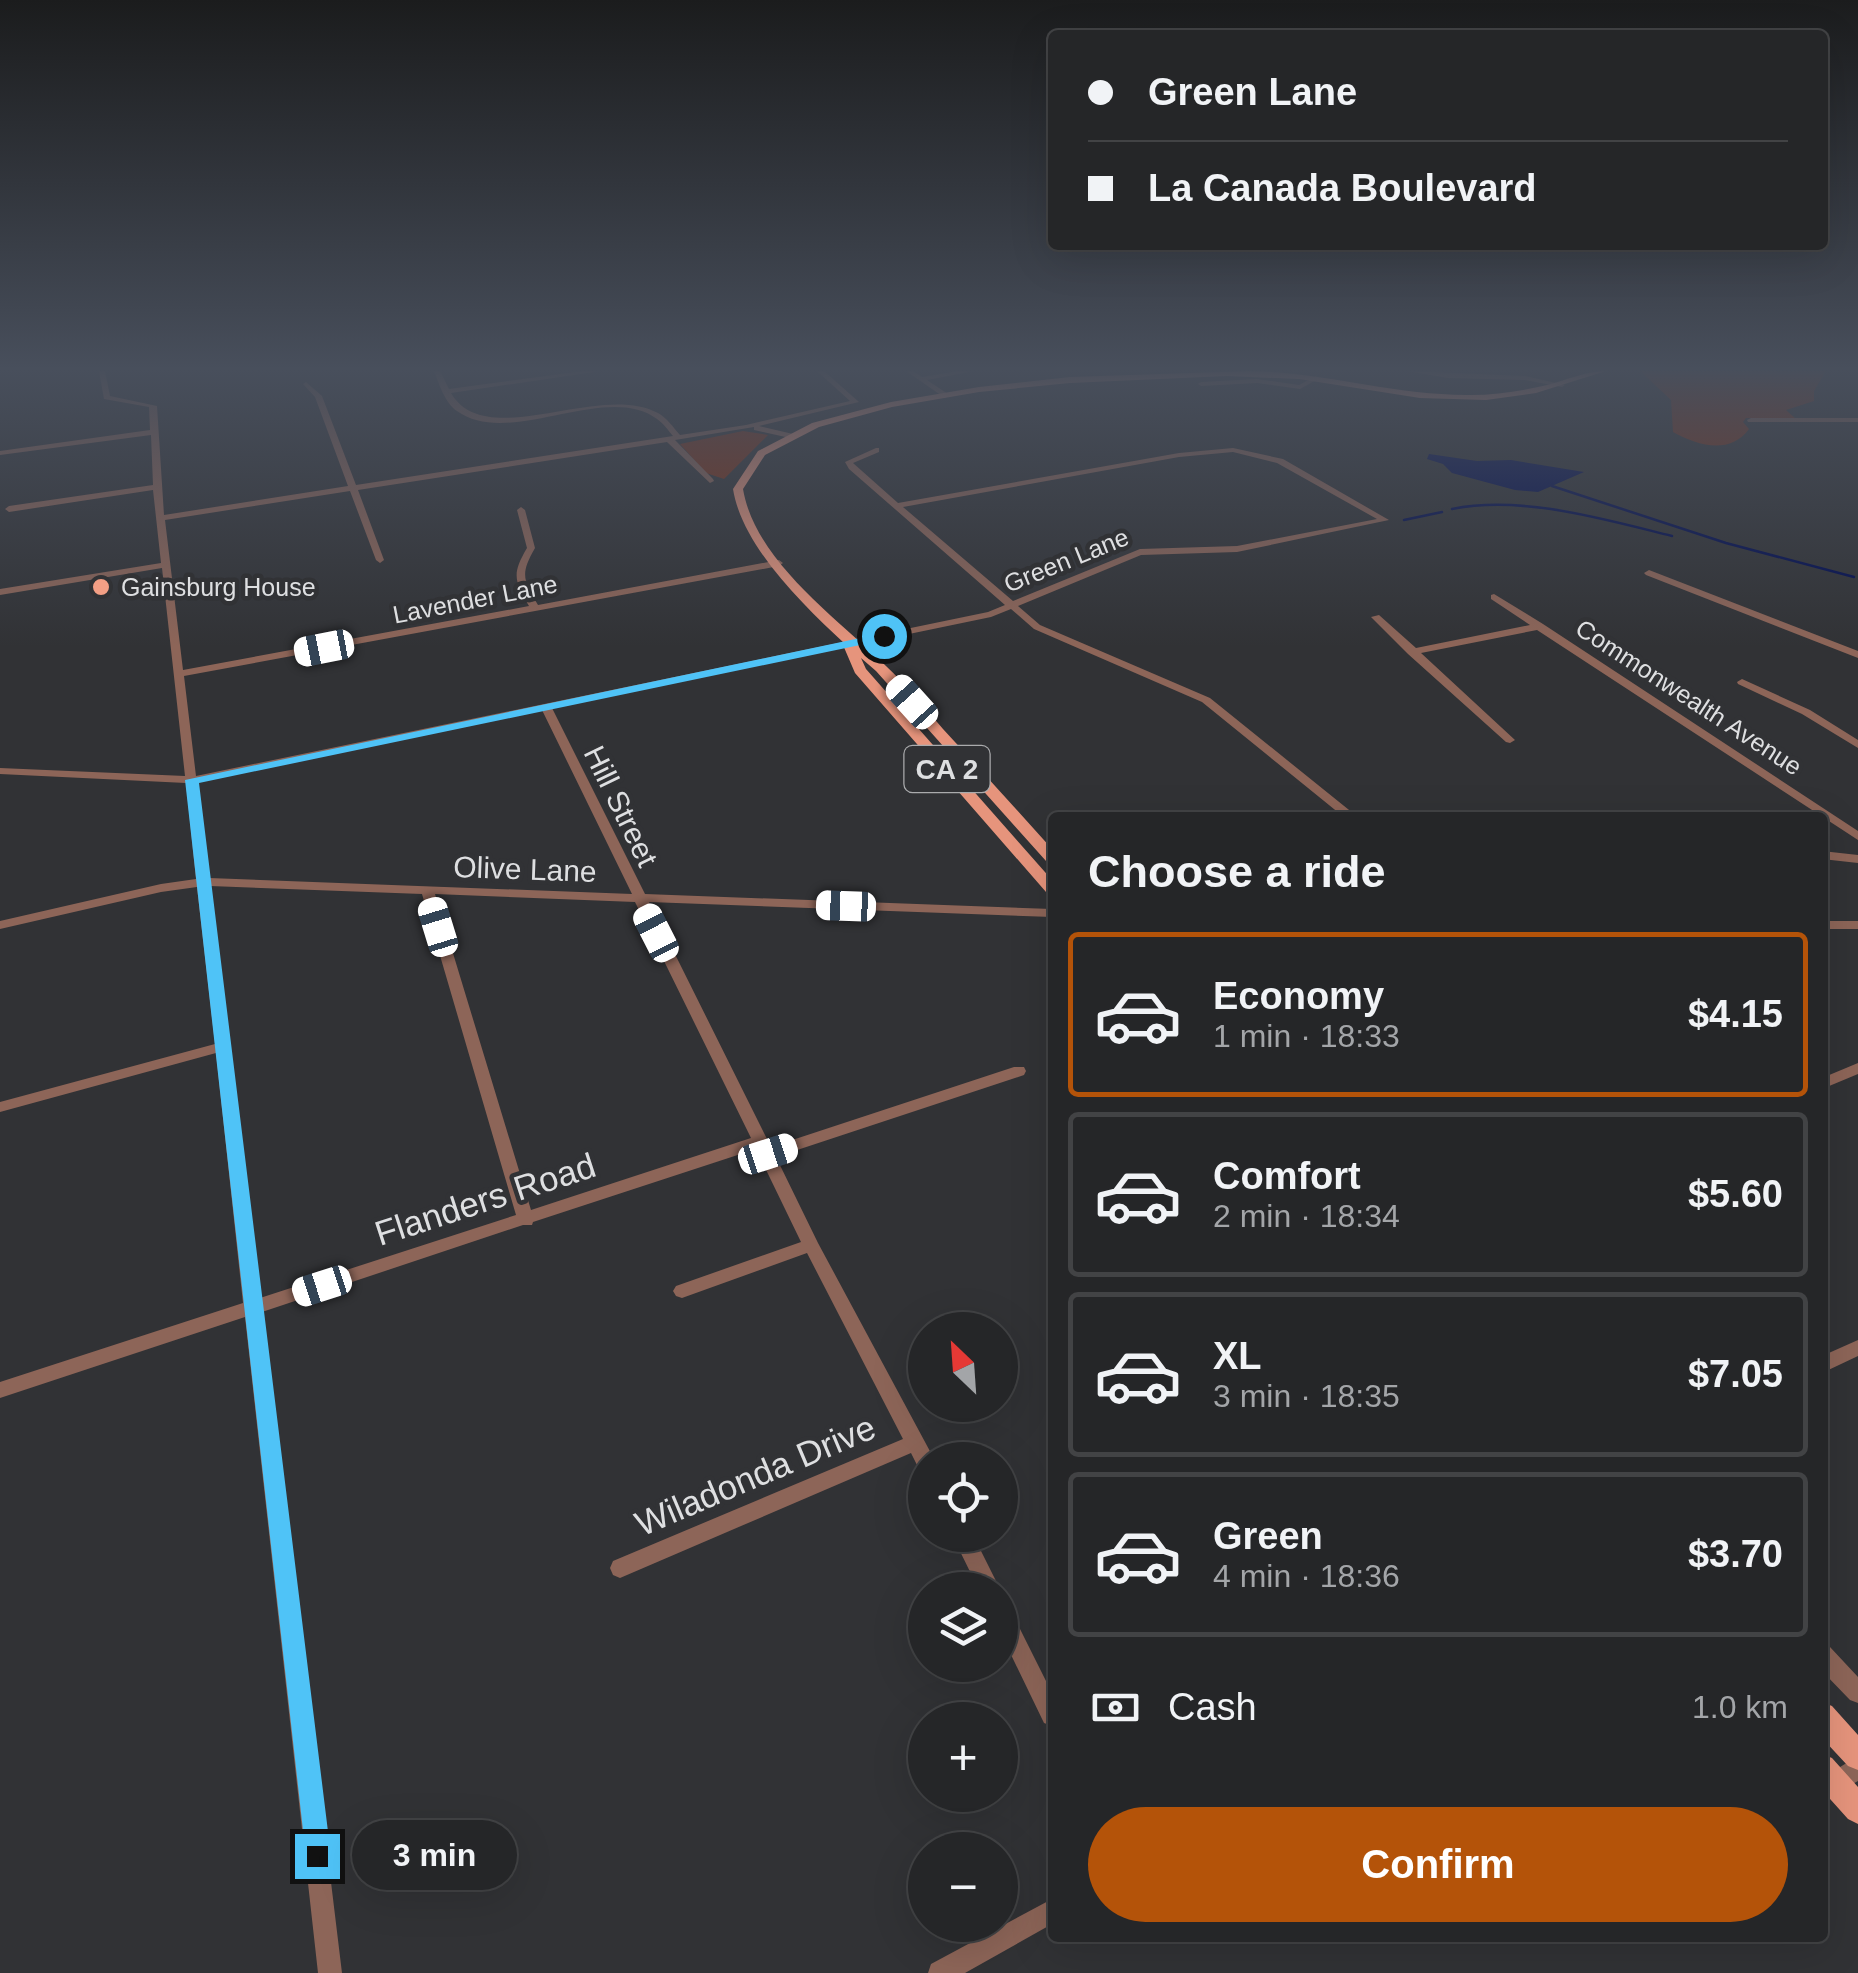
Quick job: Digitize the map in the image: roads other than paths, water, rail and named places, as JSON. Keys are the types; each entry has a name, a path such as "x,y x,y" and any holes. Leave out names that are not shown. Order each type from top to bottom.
{"main road":[{"name":"CA 2","path":"752,463 738,485 739,507 747,525 849,644 882,668 1048,854"},
{"name":"CA 2","path":"849,644 860,670 1048,884"},
{"path":"1828,1723 1858,1756"},
{"path":"1838,1773 1858,1809"}],"street":[{"path":"156,463 330,1973"},
{"path":"344,463 380,560"},
{"path":"161,518 514,463"},
{"path":"695,463 710,482"},
{"path":"851,463 1012,608 1046,633 1220,708 1345,812"},
{"path":"898,505 1133,463"},
{"path":"1283,463 1385,520"},
{"path":"9,509 157,487"},
{"path":"521,510 530,548 517,570 519,582 534,608"},
{"name":"Green Lane","path":"0,771 192,780 1012,608 1140,552 1237,549 1385,520"},
{"name":"Lavender Lane","path":"180,674 779,563"},
{"path":"0,592 166,565"},
{"path":"1649,573 1858,655"},
{"name":"Commonwealth Avenue","path":"1494,597 1822,812"},
{"path":"1376,616 1510,740"},
{"path":"1412,652 1540,626"},
{"path":"1742,682 1806,712 1858,745"},
{"name":"Hill Street","path":"546,707 811,1245 915,1442"},
{"name":"Commonwealth Avenue","path":"1828,816 1858,836"},
{"path":"1828,856 1858,859"},
{"name":"Olive Lane","path":"0,925 204,882 1048,913"},
{"path":"427,890 526,1220"},
{"path":"1828,925 1858,924"},
{"path":"0,1107 224,1046"},
{"path":"1828,1081 1858,1068"},
{"name":"Flanders Road","path":"0,1390 526,1220 1019,1072"},
{"path":"682,1292 811,1245"},
{"path":"1828,1363 1858,1348"},
{"name":"Wiladonda Drive","path":"620,1568 908,1456"},
{"path":"1018,1646 1048,1707"},
{"path":"1828,1661 1858,1692"},
{"path":"940,1973 1048,1913"}],"waterway":[{"path":"1552,486 1726,543 1854,577"},
{"path":"1452,509 1479,505 1534,507 1672,536"},
{"path":"1404,520 1442,512"}],"place":[{"name":"Gainsburg House","path":"101,587"}]}
